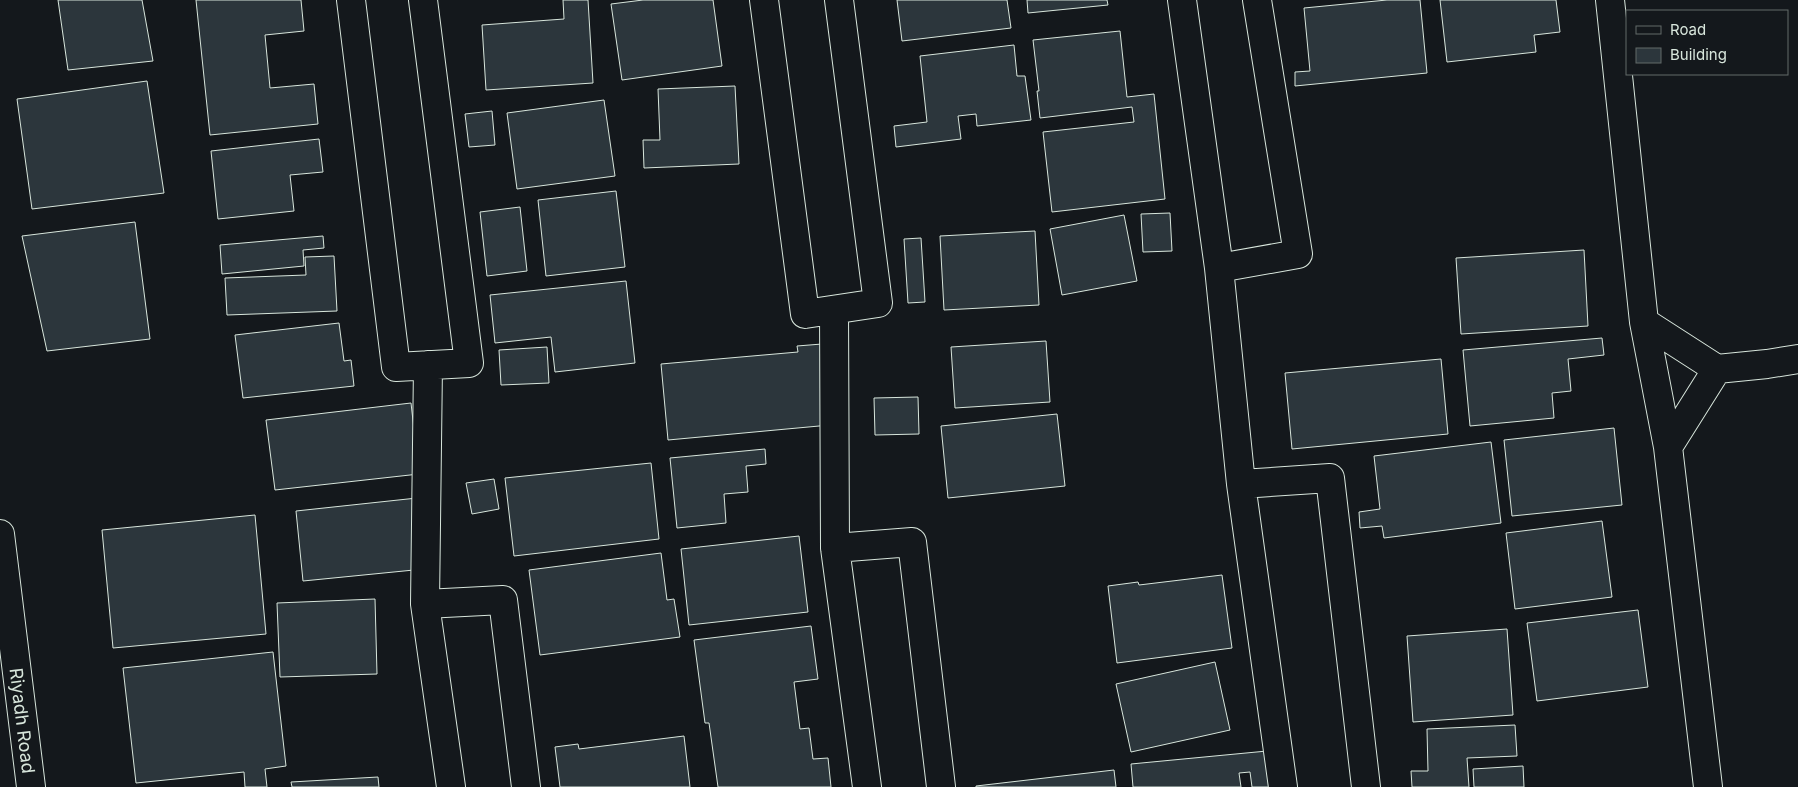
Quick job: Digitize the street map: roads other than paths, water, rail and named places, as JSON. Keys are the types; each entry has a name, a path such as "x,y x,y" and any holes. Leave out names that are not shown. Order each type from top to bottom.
{"street":[{"path":"351,0 396,368 469,363 423,0"},
{"path":"764,0 805,314 878,304 838,0"},
{"path":"1182,0 1219,268 1241,484 1283,787"},
{"path":"1219,268 1298,254 1257,0"},
{"path":"1610,0 1644,322 1668,447 1708,787"},
{"path":"834,310 835,548 867,787"},
{"path":"1644,322 1717,369 1798,360"},
{"path":"428,366 425,604 451,787"},
{"path":"1668,447 1717,369"},
{"path":"1241,484 1330,478 1366,787"},
{"name":"Riyadh Road","path":"0,534 31,787"},
{"path":"835,548 912,542 941,787"},
{"path":"425,604 502,600 526,787"}]}
